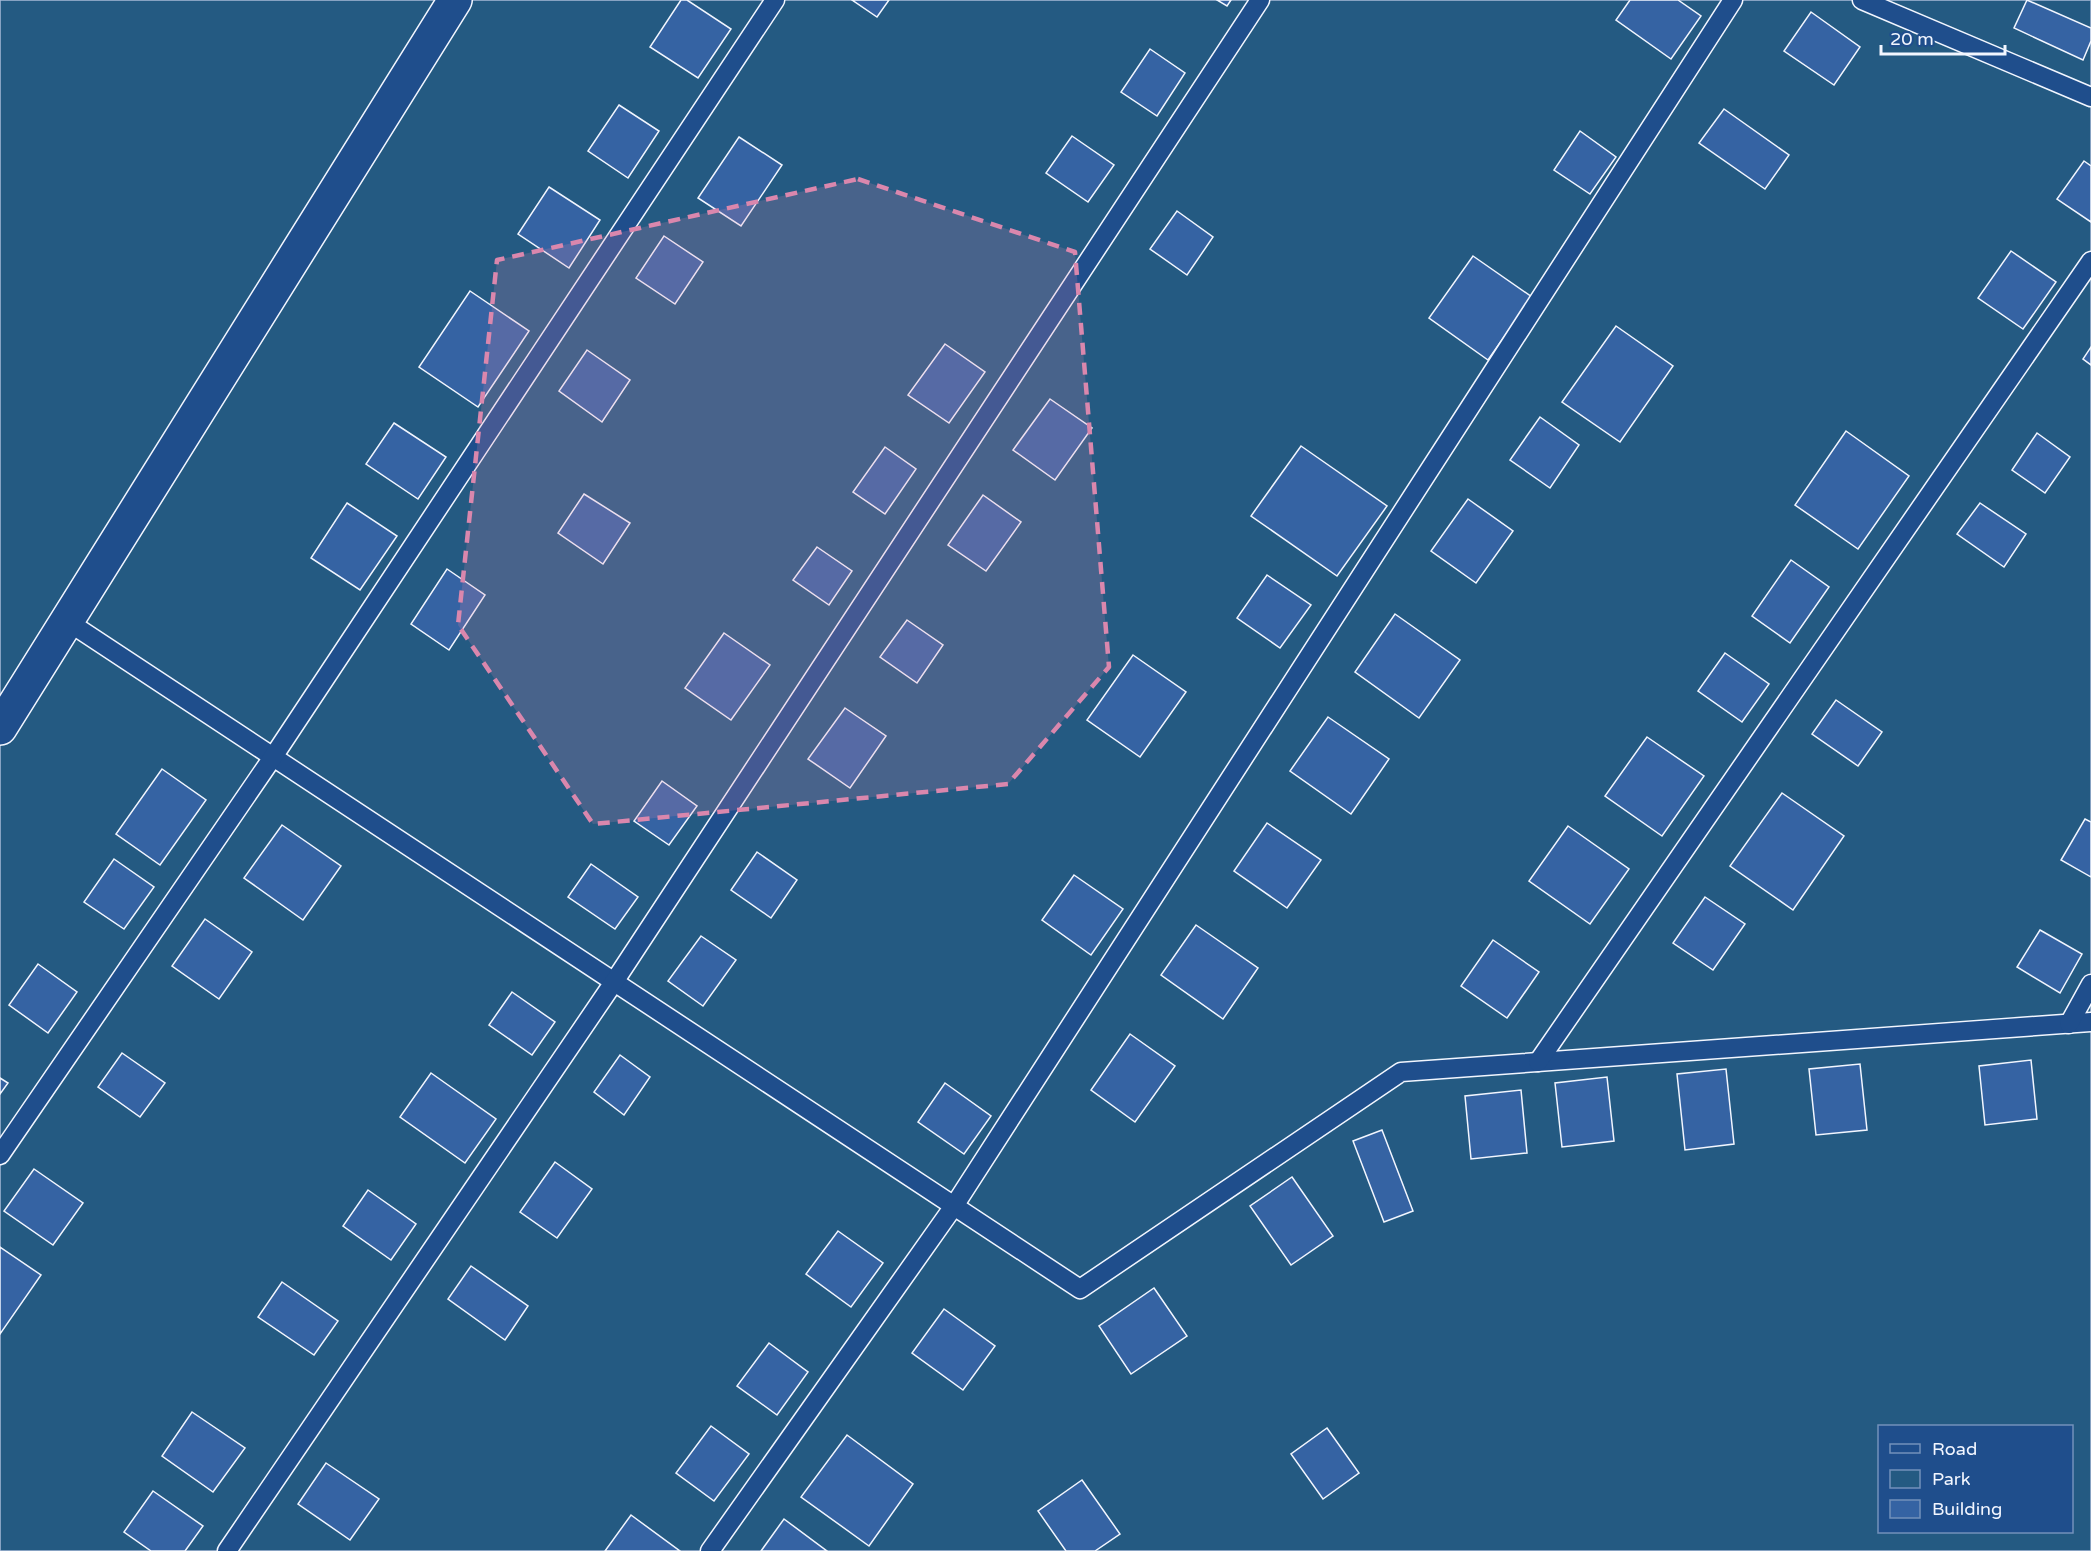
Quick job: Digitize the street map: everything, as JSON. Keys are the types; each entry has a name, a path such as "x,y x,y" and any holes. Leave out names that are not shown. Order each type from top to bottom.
{"street":[{"path":"0,728 455,0"}],"lane":[{"path":"0,1155 273,757 775,0"},
{"path":"226,1551 614,982 1260,0"},
{"path":"710,1551 954,1206 1733,0"},
{"path":"1862,0 2091,97"},
{"path":"1538,1062 2091,261"},
{"path":"67,621 1080,1289 1401,1072 2091,1022"},
{"path":"2068,1024 2091,984"}],"highlighted area":[{"path":"858,179 1075,252 1109,667 1008,784 593,824 458,625 497,260"}],"green space":[{"path":"0,0 2091,0 2091,1551 0,1551"}],"building":[{"path":"681,0 687,0 731,29 698,78 650,47"},
{"path":"852,0 889,0 877,17"},
{"path":"1217,0 1231,0 1227,6"},
{"path":"1630,0 1678,0 1701,16 1671,59 1616,20"},
{"path":"2027,0 2091,28 2091,41 2083,60 2014,28"},
{"path":"1811,12 1860,47 1834,85 1784,51"},
{"path":"1150,49 1185,73 1157,116 1121,92"},
{"path":"619,105 659,131 628,178 588,151"},
{"path":"1724,109 1789,155 1765,189 1699,143"},
{"path":"1580,131 1616,157 1590,194 1554,170"},
{"path":"1072,136 1114,165 1088,202 1046,173"},
{"path":"739,137 782,165 741,226 698,198"},
{"path":"2084,161 2091,166 2091,222 2057,199"},
{"path":"549,187 600,220 569,268 518,234"},
{"path":"1177,211 1213,237 1187,275 1150,249"},
{"path":"664,236 703,262 675,304 636,278"},
{"path":"2011,251 2056,282 2023,329 1978,298"},
{"path":"1473,256 1532,297 1488,360 1429,318"},
{"path":"470,291 529,331 478,407 419,367"},
{"path":"1616,326 1673,366 1620,442 1562,402"},
{"path":"945,344 985,372 949,423 908,395"},
{"path":"2091,347 2091,365 2083,359"},
{"path":"587,350 630,380 602,422 559,391"},
{"path":"1050,399 1092,428 1055,480 1013,450"},
{"path":"1540,417 1579,445 1550,488 1510,460"},
{"path":"394,423 446,457 418,499 366,464"},
{"path":"1846,431 1909,476 1858,549 1795,505"},
{"path":"2037,433 2070,457 2045,493 2012,470"},
{"path":"1301,446 1387,506 1337,576 1251,516"},
{"path":"885,447 916,469 885,514 853,492"},
{"path":"584,494 630,523 603,564 558,533"},
{"path":"983,495 1021,522 986,571 948,545"},
{"path":"1468,499 1513,531 1476,583 1431,551"},
{"path":"347,503 397,536 360,590 311,558"},
{"path":"1980,503 2026,534 2004,567 1957,534"},
{"path":"817,547 852,571 829,605 793,580"},
{"path":"1791,560 1829,587 1790,643 1752,616"},
{"path":"447,569 485,595 449,650 411,624"},
{"path":"1267,575 1311,605 1280,648 1237,618"},
{"path":"1395,614 1460,660 1419,718 1355,672"},
{"path":"907,620 943,645 917,683 880,657"},
{"path":"724,633 770,665 731,720 685,688"},
{"path":"1725,653 1769,684 1742,722 1698,691"},
{"path":"1133,655 1186,692 1140,757 1087,720"},
{"path":"1836,700 1882,732 1858,766 1812,734"},
{"path":"845,708 886,736 850,788 808,759"},
{"path":"1328,717 1389,759 1351,814 1290,771"},
{"path":"1647,737 1704,776 1662,836 1605,796"},
{"path":"162,769 206,800 160,865 116,834"},
{"path":"662,781 697,806 669,845 634,821"},
{"path":"1782,793 1844,836 1793,910 1730,866"},
{"path":"2085,819 2091,822 2091,877 2061,860"},
{"path":"1267,823 1321,860 1287,908 1234,871"},
{"path":"282,825 341,866 303,920 244,878"},
{"path":"1568,826 1629,869 1590,924 1529,881"},
{"path":"757,852 797,880 771,918 731,890"},
{"path":"114,859 154,887 124,929 84,902"},
{"path":"591,864 638,897 615,929 568,897"},
{"path":"1074,875 1123,909 1091,955 1042,920"},
{"path":"1705,897 1745,924 1713,970 1673,943"},
{"path":"205,919 252,952 219,999 172,966"},
{"path":"1196,925 1258,968 1223,1019 1161,975"},
{"path":"2040,930 2082,954 2060,993 2017,967"},
{"path":"701,936 736,960 703,1006 668,981"},
{"path":"1493,940 1539,972 1507,1018 1461,986"},
{"path":"38,964 77,992 48,1033 9,1005"},
{"path":"512,992 555,1022 532,1055 489,1025"},
{"path":"1130,1034 1175,1066 1135,1122 1091,1090"},
{"path":"122,1053 165,1083 140,1117 98,1087"},
{"path":"620,1055 650,1077 624,1115 594,1092"},
{"path":"2031,1060 2037,1119 1985,1125 1979,1066"},
{"path":"1860,1064 1867,1130 1816,1135 1809,1069"},
{"path":"1726,1069 1734,1144 1685,1150 1677,1074"},
{"path":"431,1073 496,1119 465,1163 400,1117"},
{"path":"1607,1077 1614,1141 1562,1147 1555,1083"},
{"path":"0,1078 8,1083 0,1094"},
{"path":"945,1083 991,1116 964,1154 918,1122"},
{"path":"1521,1090 1527,1153 1471,1159 1465,1096"},
{"path":"1382,1130 1413,1211 1384,1222 1353,1141"},
{"path":"555,1162 592,1189 557,1238 520,1212"},
{"path":"34,1169 83,1203 53,1245 4,1211"},
{"path":"1292,1177 1333,1236 1291,1265 1250,1206"},
{"path":"368,1190 416,1224 391,1260 343,1226"},
{"path":"838,1231 883,1263 851,1307 806,1274"},
{"path":"0,1247 41,1275 0,1334"},
{"path":"471,1266 528,1306 505,1340 448,1299"},
{"path":"282,1282 338,1321 314,1355 258,1317"},
{"path":"1154,1288 1187,1336 1131,1374 1099,1326"},
{"path":"944,1309 995,1346 963,1390 912,1353"},
{"path":"769,1343 808,1372 777,1415 737,1386"},
{"path":"192,1412 245,1448 213,1492 162,1456"},
{"path":"711,1426 749,1454 714,1501 676,1473"},
{"path":"1327,1428 1359,1473 1323,1499 1291,1454"},
{"path":"847,1435 913,1484 869,1546 801,1497"},
{"path":"326,1463 379,1499 350,1540 298,1504"},
{"path":"1082,1480 1120,1534 1095,1551 1066,1551 1038,1511"},
{"path":"153,1491 203,1526 185,1551 151,1551 124,1532"},
{"path":"631,1515 680,1551 605,1551"},
{"path":"784,1519 827,1551 761,1551"}]}
